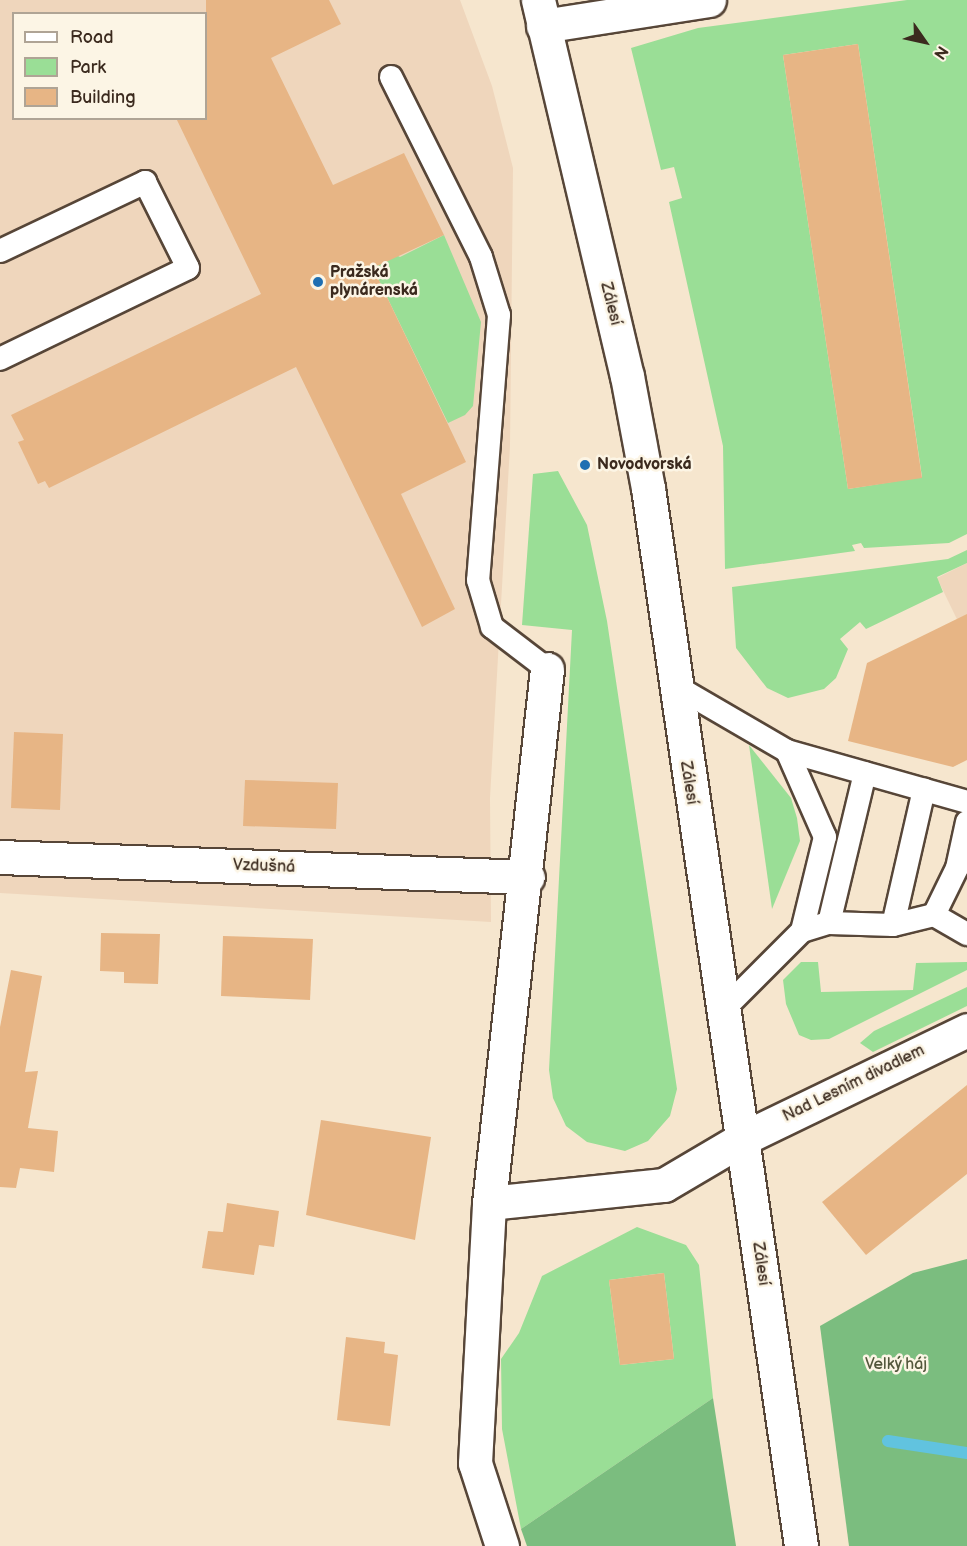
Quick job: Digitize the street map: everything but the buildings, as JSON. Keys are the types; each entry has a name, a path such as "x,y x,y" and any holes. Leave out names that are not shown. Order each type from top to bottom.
{"street":[{"path":"536,9 709,0"},
{"name":"Zálesí","path":"536,9 632,399 672,684 723,1011 801,1546"},
{"path":"502,1546 475,1463 489,1203 528,877 547,669"},
{"name":"Vzdušná","path":"0,856 528,877"},
{"name":"Nad Lesním divadlem","path":"489,1203 664,1185 742,1138 967,1030"}],"lane":[{"path":"391,77 481,257 499,315 478,580 492,627 547,669"},
{"path":"0,251 145,182 188,268 0,359"},
{"path":"672,684 787,751 967,802"},
{"path":"787,751 825,837 801,931"},
{"path":"829,923 865,773"},
{"path":"893,925 924,790"},
{"path":"934,915 957,868 967,822"},
{"path":"723,1011 801,931 829,923 893,925 934,915 967,934"}],"shaded area":[{"path":"0,0 460,0 492,86 513,168 510,446 490,798 491,922 0,893"},
{"path":"967,563 967,640 937,578"}],"green space":[{"path":"907,0 967,0 967,534 949,543 864,548 861,543 852,545 855,551 725,569 723,446 669,202 682,198 674,167 661,170 631,48 698,28","holes":["858,44 922,477 848,489 783,55"]},
{"path":"357,235 400,257 444,235 481,322 473,406 465,415 448,423"},
{"path":"558,471 587,525 607,621 677,1089 670,1116 648,1141 625,1151 587,1142 566,1126 553,1098 549,1070 572,630 522,625 533,474"},
{"path":"967,550 967,563 937,577 943,592 866,629 860,622 840,639 848,649 836,678 824,689 788,698 767,688 736,648 732,587 948,559"},
{"path":"749,745 791,798 797,818 800,841 772,909"},
{"path":"801,962 818,962 821,992 913,990 916,963 967,962 967,970 829,1039 811,1040 799,1035 786,1004 783,980"},
{"path":"967,987 967,1006 873,1052 860,1043 874,1031"},
{"path":"637,1227 686,1245 699,1265 713,1398 521,1529 502,1429 501,1359 519,1333 542,1276","holes":["664,1273 674,1359 620,1365 609,1280"]},
{"name":"Velký háj","path":"967,1259 967,1546 849,1546 820,1326 913,1273"},
{"path":"713,1398 736,1546 527,1546 521,1529"}],"waterway":[{"path":"888,1441 967,1453"}],"place":[{"name":"Pražská plynárenská","path":"318,282"},
{"name":"Novodvorská","path":"585,465"}]}
